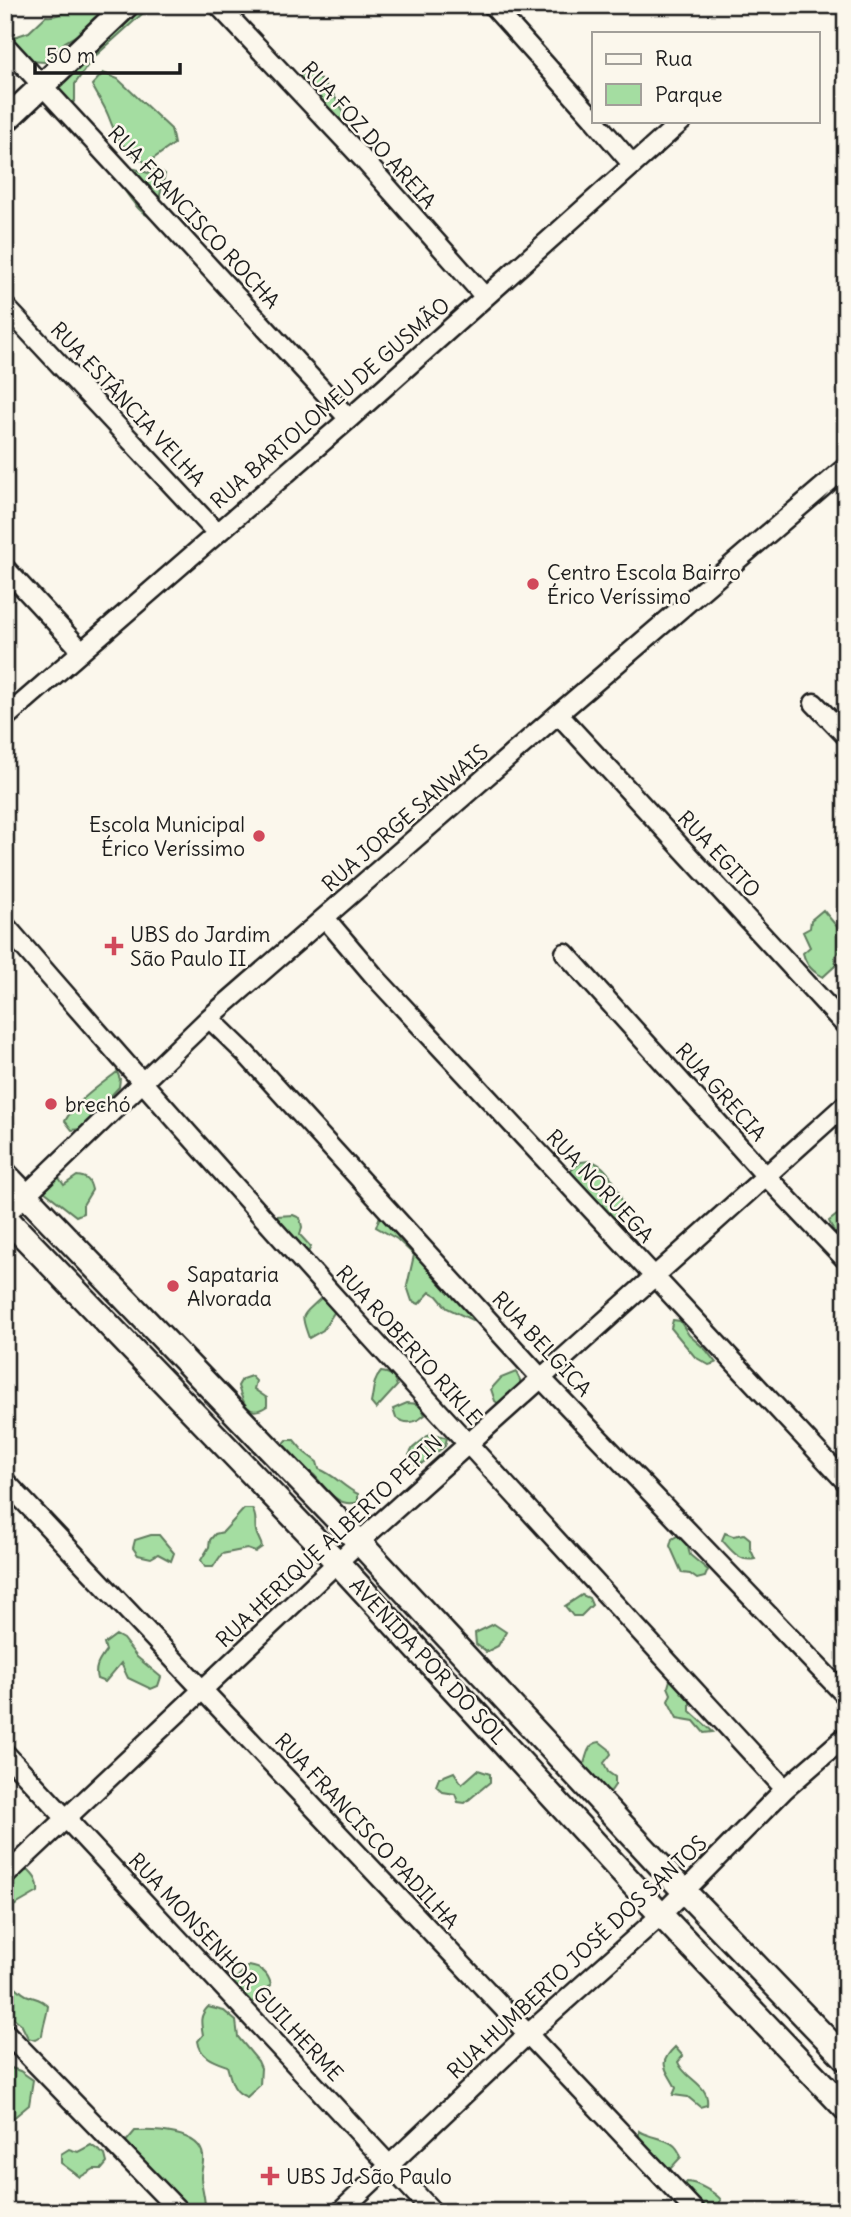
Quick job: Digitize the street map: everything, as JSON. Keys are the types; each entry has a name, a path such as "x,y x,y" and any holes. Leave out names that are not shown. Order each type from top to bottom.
{"street":[{"path":"5,121 127,5"},
{"name":"RUA FOZ DO AREIA","path":"218,5 362,158 485,297"},
{"path":"492,5 592,118"},
{"name":"RUA FRANCISCO ROCHA","path":"5,45 349,419"},
{"path":"596,122 633,164"},
{"name":"RUA BARTOLOMEU DE GUSMÃO","path":"5,718 349,419 681,122"},
{"name":"RUA ESTÂNCIA VELHA","path":"5,306 217,533"},
{"name":"RUA JORGE SANWAIS","path":"5,1216 209,1018 558,714 844,471"},
{"path":"5,568 82,651"},
{"path":"814,703 846,736"},
{"name":"RUA EGITO","path":"558,714 846,1026"},
{"name":"RUA NORUEGA","path":"325,918 375,977 846,1482"},
{"name":"RUA ROBERTO RIKLE","path":"5,925 142,1083 467,1443 785,1789"},
{"name":"RUA GRECIA","path":"565,953 765,1175 846,1260"},
{"name":"RUA BELGICA","path":"209,1018 245,1053 540,1377 846,1696"},
{"name":"RUA HERIQUE ALBERTO PEPIN","path":"5,1876 337,1562 846,1104"},
{"name":"AVENIDA POR DO SOL","path":"5,1174 359,1542 683,1891 846,2059"},
{"name":"AVENIDA POR DO SOL","path":"5,1216 337,1562 661,1915 846,2109"},
{"name":"RUA FRANCISCO PADILHA","path":"5,1481 696,2212"},
{"name":"RUA HUMBERTO JOSÉ DOS SANTOS","path":"340,2212 528,2034 661,1915 785,1789 846,1736"},
{"name":"RUA MONSENHOR GUILHERME","path":"5,1753 433,2212"},
{"path":"5,2032 180,2212"}],"green space":[{"path":"72,5 113,5 87,29 65,42 45,62 28,61 9,43 14,37 29,32 46,16 60,14"},
{"path":"137,5 152,5 92,59 75,84 75,100 70,107 58,91 61,75"},
{"path":"308,72 320,79 334,96 345,114 342,121 334,122 297,82 300,75"},
{"path":"103,73 118,79 171,129 174,144 147,163 126,149 92,85"},
{"path":"155,168 165,174 160,195 163,211 158,218 142,212 122,187 135,169 148,173"},
{"path":"823,910 844,935 846,944 835,956 836,965 823,977 806,961 803,953 810,947 803,932 810,928 811,920"},
{"path":"117,1072 119,1087 80,1129 72,1130 65,1121 75,1107"},
{"path":"589,1161 602,1167 613,1180 624,1212 618,1217 609,1218 603,1213 569,1172 581,1162"},
{"path":"57,1175 64,1185 77,1176 89,1181 92,1190 83,1205 83,1213 76,1216 44,1191 45,1183"},
{"path":"846,1208 846,1243 834,1232 829,1221"},
{"path":"293,1215 300,1218 300,1235 311,1247 307,1254 278,1224 277,1216"},
{"path":"380,1216 388,1218 432,1272 446,1277 454,1299 469,1303 480,1314 476,1322 447,1308 430,1292 419,1304 412,1301 407,1286 414,1255 397,1239 376,1227"},
{"path":"321,1298 333,1303 335,1311 323,1330 309,1338 303,1319"},
{"path":"673,1320 680,1321 689,1335 716,1363 709,1365 695,1357 671,1328"},
{"path":"381,1372 392,1376 397,1386 376,1409 371,1403 375,1383"},
{"path":"516,1372 520,1388 500,1405 495,1401 491,1389 501,1378"},
{"path":"251,1376 256,1381 254,1389 267,1398 267,1406 261,1410 255,1411 247,1407 238,1386 242,1379"},
{"path":"407,1403 418,1405 425,1415 411,1422 396,1418 393,1409"},
{"path":"431,1433 447,1438 445,1446 417,1467 409,1455 413,1448"},
{"path":"287,1440 294,1440 317,1462 319,1469 358,1494 358,1502 344,1503 333,1496 282,1446"},
{"path":"244,1509 252,1509 254,1512 262,1547 255,1552 247,1549 222,1554 213,1567 205,1567 201,1560 210,1540 215,1534 223,1532"},
{"path":"725,1533 733,1536 744,1534 750,1539 750,1548 755,1559 744,1559 733,1552 722,1540"},
{"path":"159,1535 174,1553 171,1561 158,1554 151,1558 138,1555 133,1548 135,1540"},
{"path":"679,1535 686,1540 690,1555 708,1570 705,1577 697,1579 682,1573 670,1546 672,1539"},
{"path":"582,1595 589,1598 592,1605 581,1616 573,1616 565,1606"},
{"path":"494,1624 506,1632 498,1646 486,1652 476,1644 475,1633"},
{"path":"116,1635 161,1677 158,1686 151,1689 128,1678 121,1663 105,1682 97,1679 99,1661 106,1651 104,1644"},
{"path":"670,1680 678,1683 690,1694 690,1711 713,1732 704,1733 694,1721 677,1718 668,1701 671,1694 668,1687"},
{"path":"600,1742 611,1754 604,1763 608,1772 615,1777 615,1785 611,1791 604,1790 584,1764 590,1747"},
{"path":"478,1770 490,1774 490,1782 465,1803 458,1802 455,1794 443,1792 436,1786 439,1778 454,1772 462,1784"},
{"path":"20,1871 29,1871 33,1875 38,1892 5,1911 5,1882"},
{"path":"249,1966 263,1971 271,1985 258,1995 249,2009 233,1991 232,1982"},
{"path":"5,1981 48,2006 42,2036 35,2040 28,2038 21,2024 5,2011"},
{"path":"208,2007 224,2011 236,2021 238,2037 258,2061 261,2068 260,2085 247,2097 235,2088 227,2066 208,2058 201,2051 198,2041 203,2035 202,2017"},
{"path":"675,2047 683,2056 678,2062 681,2068 705,2092 707,2105 700,2107 688,2097 673,2095 676,2088 665,2063"},
{"path":"5,2066 20,2071 33,2080 29,2105 11,2120 5,2118 6,2110 12,2104 5,2093"},
{"path":"135,2131 175,2134 194,2141 203,2156 201,2178 205,2212 188,2212 184,2209 164,2183 127,2150 124,2144"},
{"path":"639,2131 674,2145 681,2157 670,2169 665,2169 639,2139"},
{"path":"91,2145 105,2155 107,2163 102,2169 94,2169 80,2177 61,2163 61,2154 69,2149 78,2152"},
{"path":"687,2182 718,2197 721,2200 716,2210 703,2210 682,2187"}],"place":[{"name":"Centro Escola Bairro Érico Veríssimo","path":"533,584"},
{"name":"Escola Municipal Érico Veríssimo","path":"259,836"},
{"name":"UBS do Jardim São Paulo II","path":"114,946"},
{"name":"brechó","path":"51,1104"},
{"name":"Sapataria Alvorada","path":"173,1286"},
{"name":"UBS Jd São Paulo","path":"270,2176"}]}
